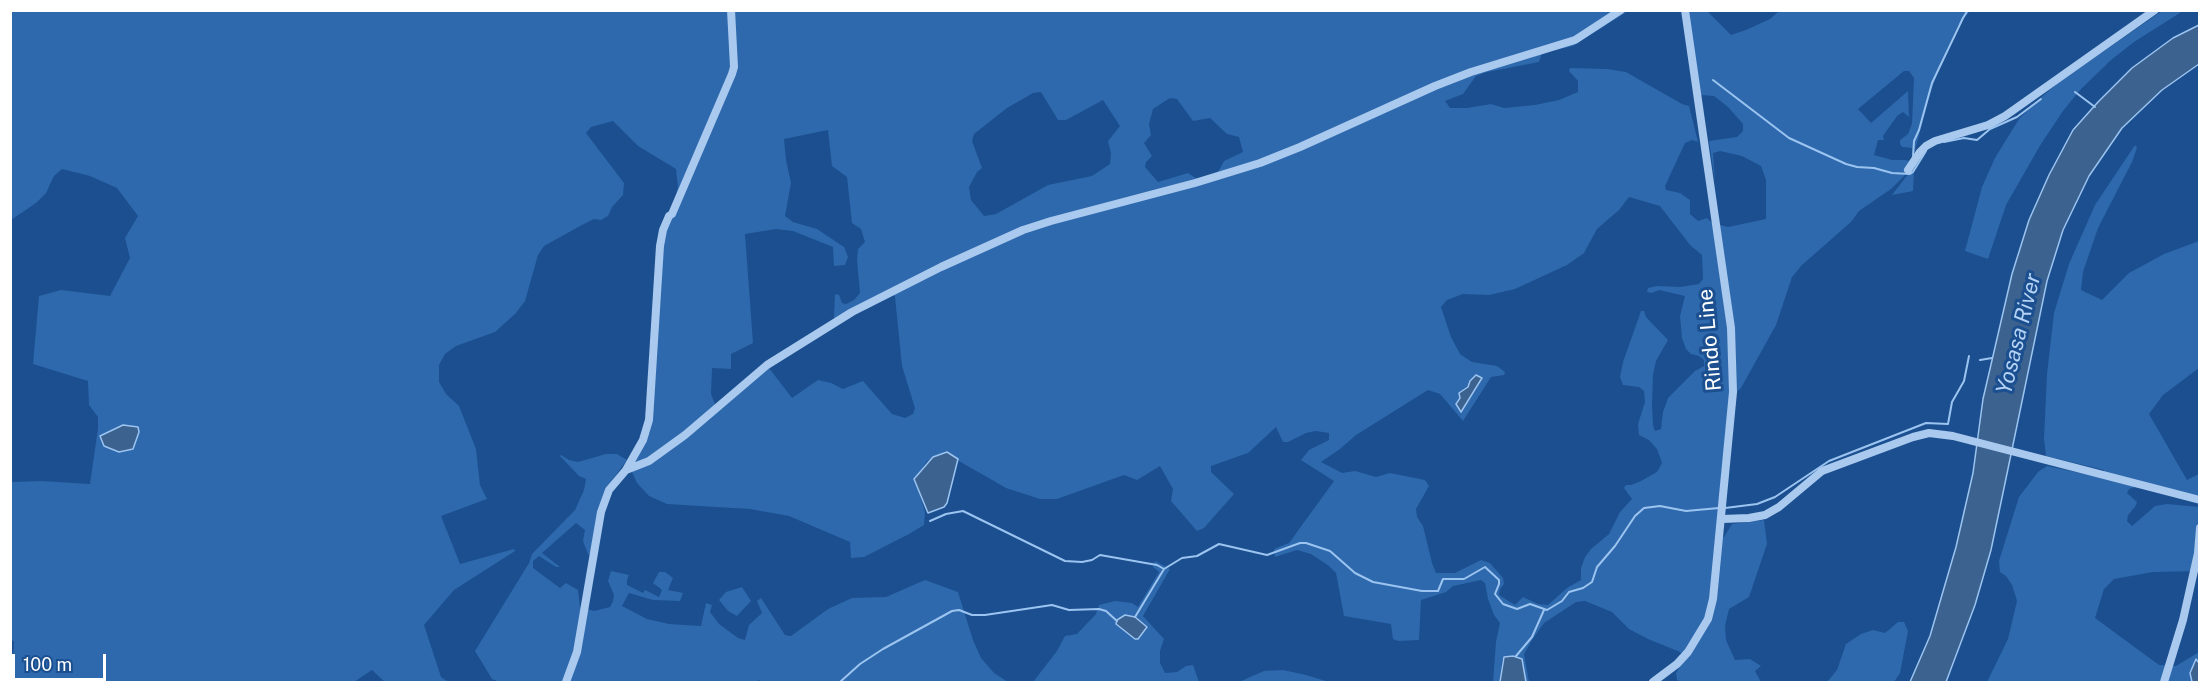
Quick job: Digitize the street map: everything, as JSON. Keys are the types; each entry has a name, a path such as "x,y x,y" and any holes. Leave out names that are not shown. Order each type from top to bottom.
{"street":[{"path":"566,682 579,641 601,512 609,490 626,470 643,440 649,420 663,230 732,74 734,67 731,10"},
{"path":"626,470 649,460 685,435 767,365 852,312 941,267 1023,230 1260,163 1360,121 1435,86 1471,72 1575,40 1621,10"},
{"name":"Rindo Line","path":"1653,682 1677,664 1688,652 1708,619 1713,600 1722,519 1733,392 1731,328 1685,10"},
{"path":"1908,170 1926,146 1935,141 1988,125 2005,116 2155,10"},
{"path":"1722,519 1749,518 1765,514 1779,507 1822,471 1929,433 1953,436 2199,500"},
{"path":"2164,682 2183,620 2198,554 2199,528"}],"shaded area":[{"path":"11,11 1628,11 1573,46 1542,53 1539,62 1476,76 1463,94 1445,101 1450,108 1491,104 1504,108 1535,105 1559,100 1578,92 1578,81 1569,71 1570,68 1626,72 1689,106 1698,142 1692,140 1685,143 1665,186 1666,190 1680,193 1690,200 1690,214 1698,221 1707,218 1712,223 1728,227 1766,219 1766,180 1761,166 1742,156 1720,151 1713,153 1715,182 1709,141 1737,137 1743,131 1743,124 1728,107 1714,96 1701,95 1688,11 1707,11 1731,35 1770,19 1779,11 1970,11 1958,25 1942,60 1914,154 1912,155 1912,148 1902,147 1900,144 1900,140 1908,134 1912,124 1914,78 1909,71 1904,71 1858,109 1871,123 1908,91 1909,117 1903,112 1897,116 1883,136 1884,140 1878,140 1874,155 1892,160 1910,161 1910,166 1891,189 1859,211 1851,222 1802,265 1792,277 1776,325 1741,388 1731,397 1718,537 1724,537 1732,524 1764,520 1767,544 1749,597 1729,609 1725,626 1726,640 1735,660 1750,659 1761,666 1755,671 1761,682 1681,682 1677,680 1676,673 1685,658 1680,652 1629,629 1612,612 1585,601 1576,602 1544,623 1532,640 1524,654 1529,682 1526,682 1522,659 1502,660 1500,682 1493,682 1500,623 1488,599 1485,583 1481,580 1453,586 1446,592 1421,600 1419,640 1398,641 1393,639 1391,624 1344,616 1336,573 1329,566 1311,554 1297,550 1275,557 1274,549 1289,543 1334,481 1301,460 1309,450 1329,440 1329,433 1316,431 1283,442 1276,427 1248,453 1211,466 1211,472 1234,494 1204,528 1197,531 1171,501 1173,489 1160,466 1137,480 1124,475 1057,499 1040,499 1006,488 952,457 942,455 927,461 915,478 925,512 924,525 864,557 851,558 850,542 789,516 750,509 667,504 649,496 637,483 632,472 634,459 650,432 663,242 678,187 676,169 638,146 613,121 591,127 586,133 624,183 623,195 612,207 608,216 601,220 594,219 544,246 538,255 525,301 516,313 495,332 456,346 445,354 439,365 439,382 446,394 459,406 476,449 480,485 487,499 441,516 460,564 514,549 515,551 454,590 424,625 441,677 447,681 456,682 385,682 372,670 354,682 12,682 14,642 10,638 11,482 90,484 98,428 98,417 89,405 88,381 33,364 39,296 61,290 110,296 130,258 125,238 138,216 117,188 90,176 62,169 54,176 46,193 36,203 11,220","holes":["1041,92 1058,120 1066,120 1103,100 1120,126 1108,141 1111,153 1110,164 1092,176 1048,185 996,214 984,216 971,200 969,187 977,172 982,168 972,141 974,134 1007,108 1033,93","1170,98 1177,99 1193,121 1210,118 1227,134 1239,137 1243,152 1224,161 1218,172 1197,179 1188,173 1158,182 1145,167 1146,162 1152,156 1144,143 1151,135 1149,124 1153,109","828,130 832,166 847,177 852,223 861,229 865,242 858,249 860,293 846,304 842,303 839,295 835,294 834,317 835,319 890,289 895,297 902,366 915,408 913,414 905,418 892,414 863,381 843,389 818,380 792,398 769,368 723,406 715,404 711,394 712,368 731,369 731,354 753,343 745,234 776,229 793,231 833,247 834,266 845,265 848,257 844,247 817,229 793,222 785,216 791,183 784,139","1629,197 1660,206 1690,245 1702,255 1703,279 1699,284 1680,287 1657,286 1648,288 1647,292 1652,293 1659,290 1685,296 1680,316 1682,338 1686,349 1704,360 1704,366 1695,371 1668,398 1661,429 1655,431 1652,404 1653,375 1656,361 1668,340 1646,317 1644,311 1641,311 1620,377 1623,385 1639,387 1644,391 1645,402 1638,424 1639,435 1649,440 1657,449 1662,463 1657,472 1641,481 1626,485 1624,488 1632,499 1620,512 1609,534 1585,557 1581,568 1581,580 1567,588 1548,605 1538,604 1523,597 1515,605 1499,595 1504,584 1503,578 1490,563 1481,560 1455,573 1436,573 1416,509 1429,486 1425,480 1390,473 1376,477 1355,471 1342,473 1321,462 1356,435 1428,390 1440,394 1463,421 1491,377 1504,375 1505,372 1497,366 1472,362 1460,354 1451,337 1441,307 1447,300 1463,294 1489,295 1515,289 1567,265 1584,253 1597,229 1619,210","1482,379 1461,412 1456,402 1470,381","123,425 139,432 133,449 100,436"]},
{"path":"2162,11 2183,11 2134,42 2111,60 2080,90 2063,111 2006,205 1988,259 1965,251 1982,187 1995,158 2019,119 2059,82"},
{"path":"2135,145 2137,148 2132,162 2098,228 2083,272 2081,290 2102,300 2129,273 2164,254 2199,241 2199,368 2163,395 2149,414 2187,480 2199,474 2199,498 2146,484 2129,489 2127,493 2137,502 2128,515 2127,521 2132,526 2155,506 2167,504 2199,507 2199,571 2153,572 2114,579 2104,589 2095,618 2159,665 2176,666 2199,652 2199,663 2196,660 2190,673 2192,682 1987,682 2008,639 2017,601 2012,585 2000,572 1999,561 2019,497 2038,472 2047,466 2104,478 2104,470 2046,456 2044,439 2047,374 2054,313 2069,264 2095,205"},
{"path":"1914,169 1913,191 1892,195"},
{"path":"606,454 617,454 627,460 609,484 602,500 591,555 588,554 583,541 585,530 576,523 542,553 560,567 556,567 539,556 533,561 533,568 560,588 566,583 578,590 580,607 594,611 610,607 614,595 608,581 611,571 629,575 627,585 643,593 645,590 659,597 662,590 653,583 659,572 665,572 673,578 668,590 683,593 680,601 653,600 629,593 622,606 647,619 669,624 701,626 706,603 712,605 710,612 719,624 738,638 745,640 749,625 762,613 757,601 761,598 785,635 791,636 828,609 852,598 886,597 925,580 958,592 981,658 994,673 1008,682 761,682 759,680 756,682 500,682 492,679 475,651 529,563 532,554 575,510 584,490 586,479 579,476 560,456 578,462"},
{"path":"1155,561 1170,569 1143,616 1164,639 1160,651 1160,663 1165,673 1177,672 1186,666 1193,665 1199,682 1033,682 1057,651 1065,636 1077,634 1096,614 1099,605 1115,601 1132,603 1138,607 1159,572 1153,567","holes":["1135,617 1147,627 1131,636 1116,624"]},
{"path":"742,587 751,601 737,616 728,611 719,600 726,592"},
{"path":"1898,622 1904,622 1908,631 1900,673 1894,682 1827,682 1837,670 1846,644 1861,634 1873,630 1885,633"},
{"path":"1283,670 1329,682 1239,682 1264,671"}],"water":[{"name":"Yosasa River","path":"2199,25 2199,64 2162,90 2122,128 2089,176 2063,230 2047,281 1991,550 1975,605 1946,682 1910,682 1930,636 1956,547 1973,473 1983,399 2012,274 2029,220 2073,130 2132,68 2173,38"},
{"path":"1476,375 1482,378 1461,412 1456,404 1460,398 1459,393 1468,387"},
{"path":"123,425 138,427 139,432 133,449 119,452 104,446 100,436"},
{"path":"947,452 958,459 947,503 944,507 928,513 914,479 933,457"},
{"path":"1125,615 1135,617 1147,627 1138,639 1116,624 1117,620"},
{"path":"1513,656 1522,659 1526,682 1500,682 1504,657"},
{"path":"2196,659 2199,663 2199,682 2192,682 2190,673"}],"waterway":[{"path":"1913,157 1914,141 1932,83 1968,10"},
{"path":"1713,80 1789,138 1846,164 1910,174 1926,151"},
{"path":"2075,92 2095,107"},
{"path":"1944,142 1964,138 1977,140 1990,129 2017,117 2041,99"},
{"path":"1725,508 1757,504 1775,497 1829,461 1926,423 1948,424 1952,402 1964,381 1969,356"},
{"name":"Yosasa River","path":"1980,360 1992,358"},
{"path":"930,521 946,514 963,511 1065,561 1082,562 1100,555 1157,565 1164,569 1182,558 1197,556 1219,544 1267,555 1306,543 1330,551 1355,573 1373,582 1422,591 1438,591 1443,579 1464,579 1485,567 1499,580 1495,594 1503,604 1517,609 1530,604 1547,610 1562,601 1569,592 1583,588 1592,582 1597,567 1615,546 1635,516 1644,508 1660,506 1686,511 1719,508"},
{"path":"1135,617 1164,569"},
{"path":"840,682 860,664 883,649 952,611 959,610 972,615 985,615 1052,605 1069,610 1099,609 1106,611 1117,621"},
{"path":"1516,656 1532,637 1544,610"}]}
